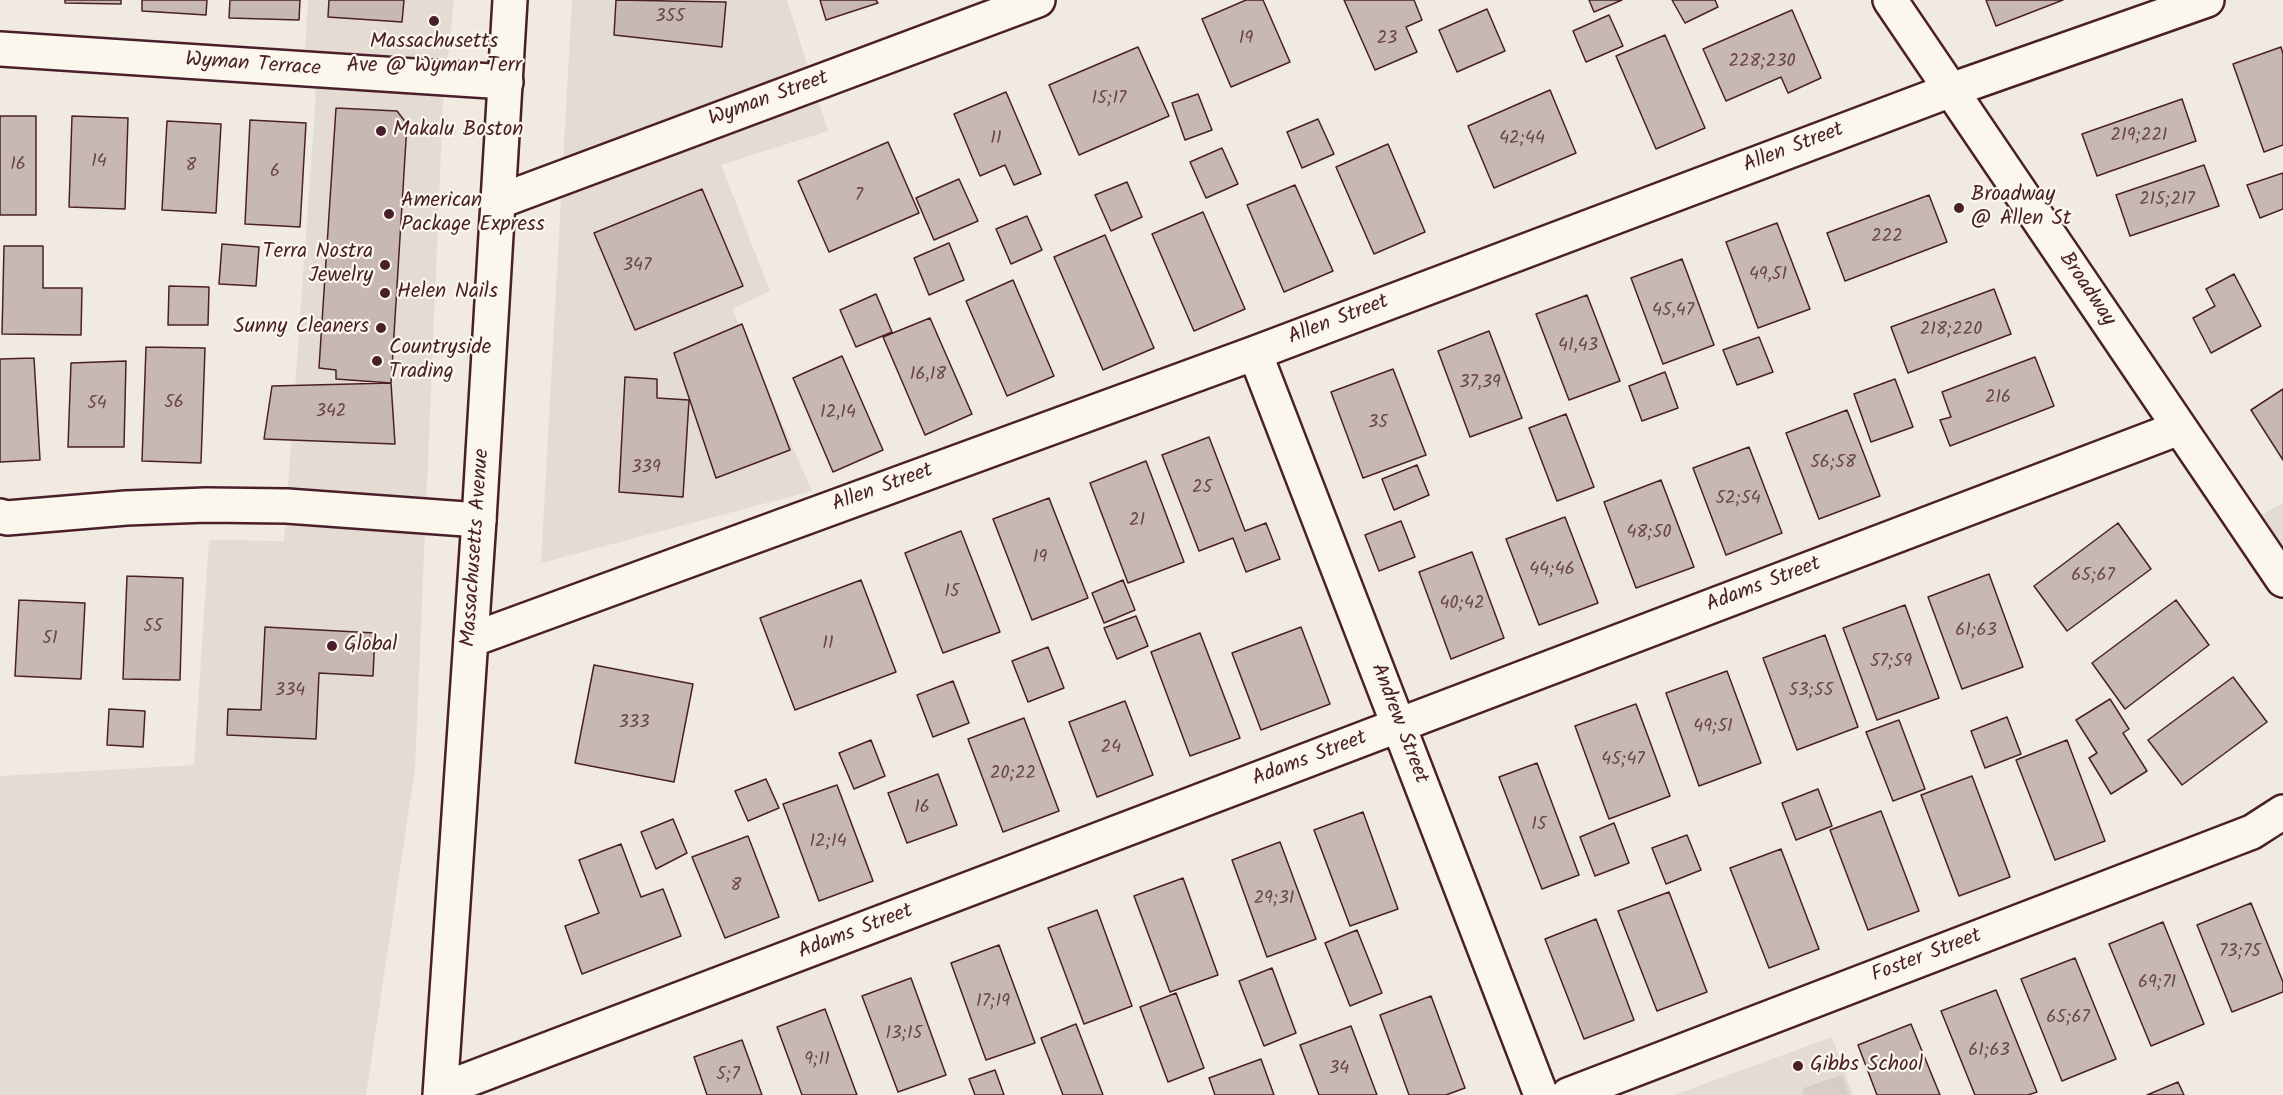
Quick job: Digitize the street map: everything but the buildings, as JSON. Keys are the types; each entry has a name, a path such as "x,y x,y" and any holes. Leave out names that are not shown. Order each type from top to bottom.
{"main road":[{"name":"Massachusetts Avenue","path":"440,1092 500,201 510,0"},
{"name":"Wyman Street","path":"500,201 1038,0"},
{"name":"Broadway","path":"1890,0 2283,580"},
{"name":"Allen Street","path":"471,640 1255,353 1951,90 2207,0"},
{"name":"Wyman Terrace","path":"0,49 506,82"},
{"name":"Andrew Street","path":"1255,353 1541,1095"},
{"name":"Adams Street","path":"440,1092 2179,428"},
{"path":"0,516 7,518 126,508 206,505 287,506 479,520"},
{"name":"Foster Street","path":"1568,1095 2252,832 2283,812"}],"shaded area":[{"path":"308,0 454,0 443,103 415,769 366,1095 0,1095 0,776 194,765 209,540 284,541 316,94 305,51"},
{"path":"572,0 787,0 828,131 721,165 770,291 732,309 812,491 541,563"},
{"path":"2283,503 2283,548 2261,515"},
{"name":"Gibbs School","path":"1832,1037 1853,1095 1674,1095"},
{"path":"1842,1075 1849,1095 1802,1095 1804,1088"}],"place":[{"name":"Massachusetts Ave @ Wyman Terr","path":"434,21"},
{"name":"Makalu Boston","path":"381,131"},
{"name":"Broadway @ Allen St","path":"1959,208"},
{"name":"American Package Express","path":"389,214"},
{"name":"Terra Nostra Jewelry","path":"385,265"},
{"name":"Helen Nails","path":"385,293"},
{"name":"Sunny Cleaners","path":"381,328"},
{"name":"Countryside Trading","path":"377,361"},
{"name":"Global","path":"332,646"},
{"name":"Gibbs School","path":"1798,1066"}]}
